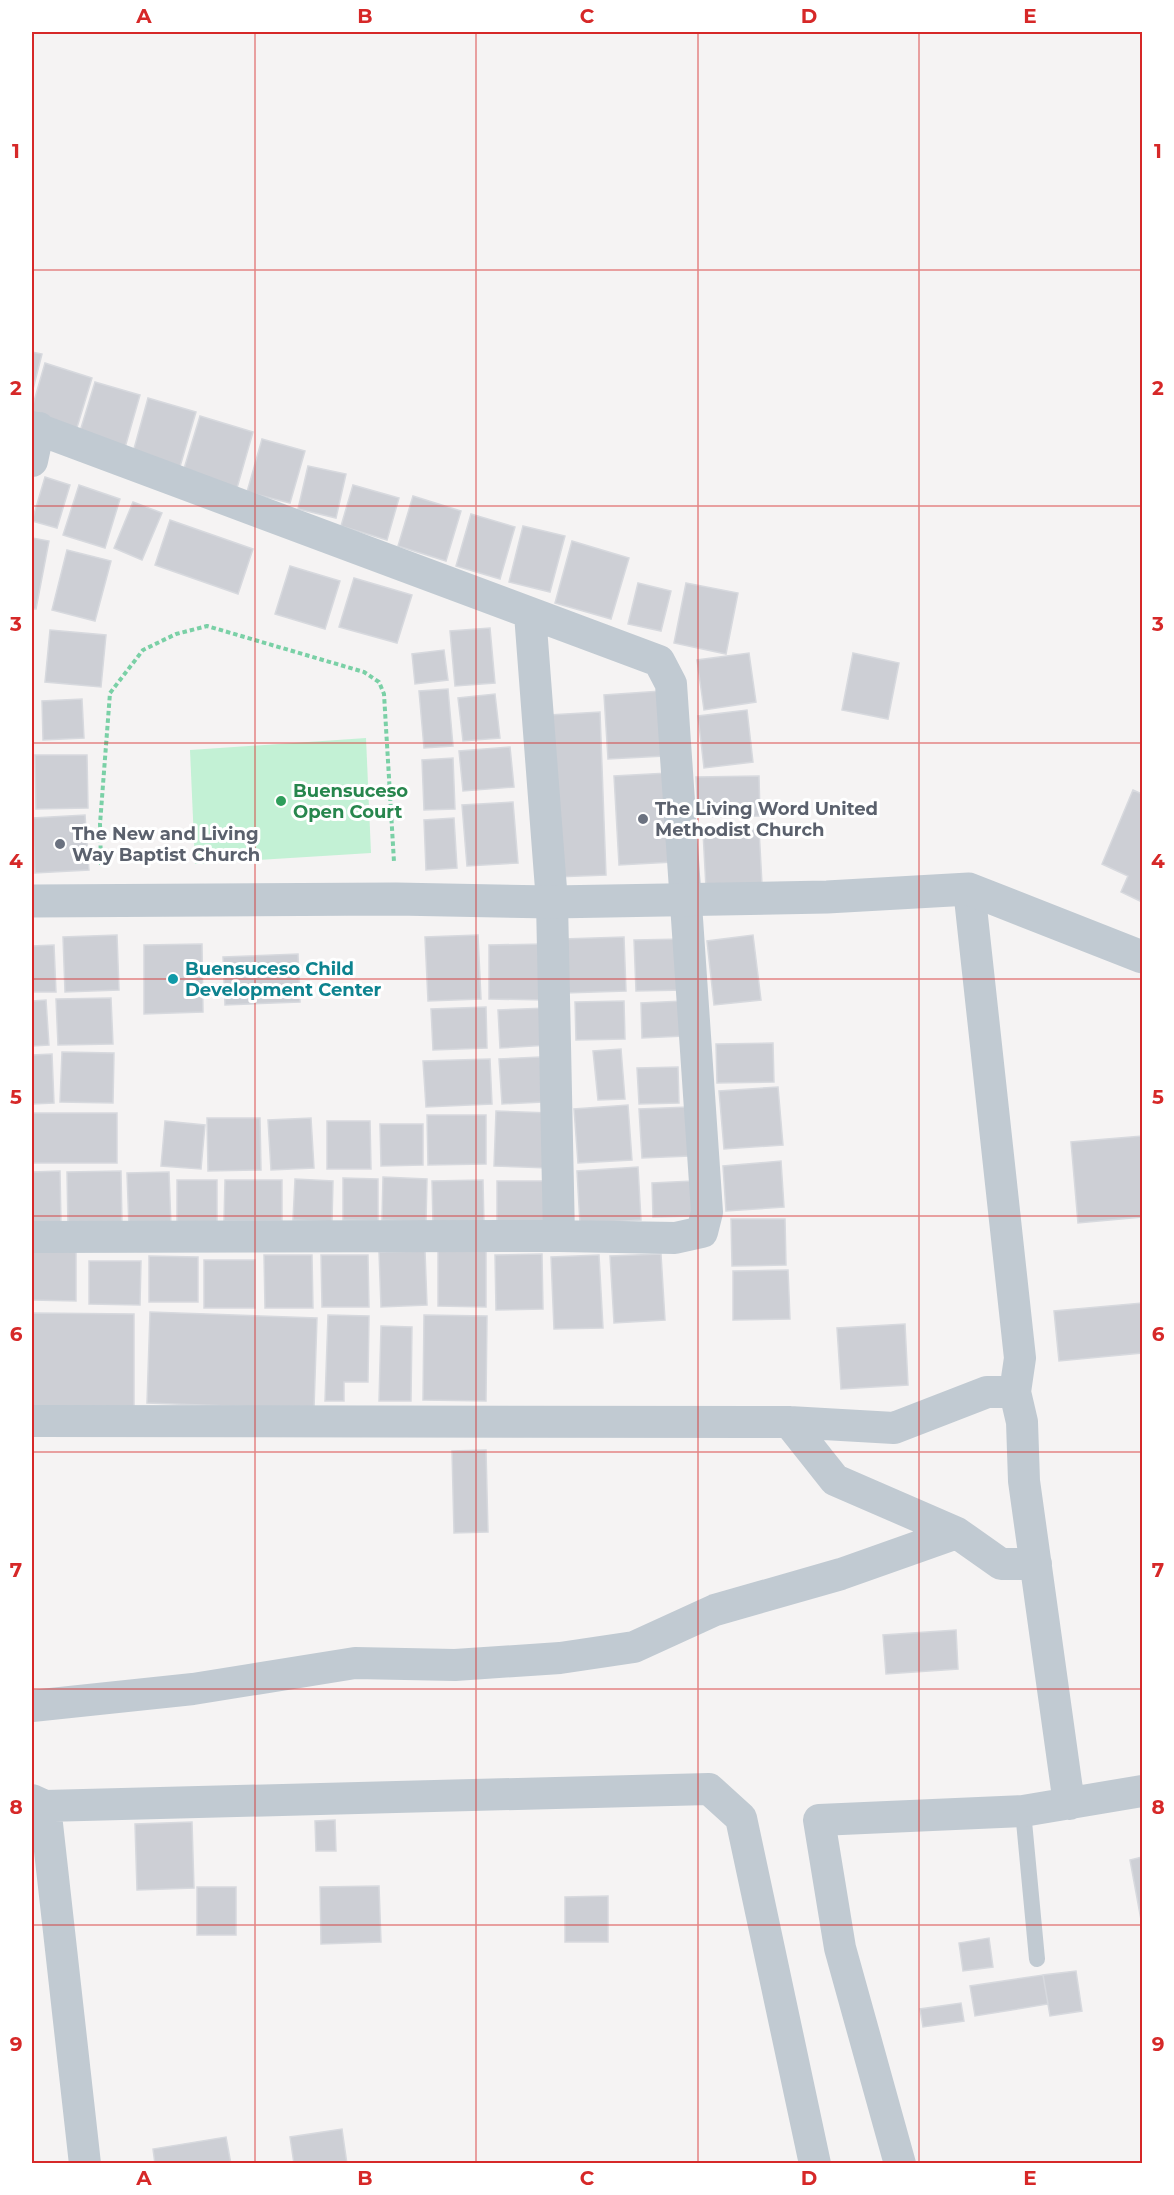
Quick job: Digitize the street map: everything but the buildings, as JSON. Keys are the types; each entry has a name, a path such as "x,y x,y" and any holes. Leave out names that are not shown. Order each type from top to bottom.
{"street":[{"path":"32,461 35,427 659,661 670,684 707,1212 702,1232 675,1238 559,1236 32,1237"},
{"path":"531,614 552,902 559,1236"},
{"path":"969,889 1020,1358 1015,1392 1022,1422 1023,1481 1069,1804"},
{"path":"32,901 396,899 552,902 827,897 969,889 1143,957"},
{"path":"32,1421 789,1422 894,1428 987,1392 1015,1392"},
{"path":"789,1422 835,1480 957,1533 1001,1564 1036,1563"},
{"path":"32,1706 193,1689 354,1663 455,1665 560,1658 634,1647 715,1610 841,1574 957,1533"},
{"path":"85,2163 38,1803 709,1790 741,1818 815,2163"},
{"path":"900,2163 840,1948 819,1820 1023,1811 1143,1791"}],"lane":[{"path":"1023,1811 1037,1959"}],"path":[{"path":"102,902 100,824 110,693 143,650 176,634 207,626 364,672 379,682 384,694 396,899"}],"green space":[{"name":"Buensuceso Open Court","path":"366,738 371,853 195,864 190,750"}],"place":[{"name":"Buensuceso Open Court","path":"281,801"},
{"name":"The Living Word United Methodist Church","path":"643,819"},
{"name":"The New and Living Way Baptist Church","path":"60,844"},
{"name":"Buensuceso Child Development Center","path":"173,979"}]}
